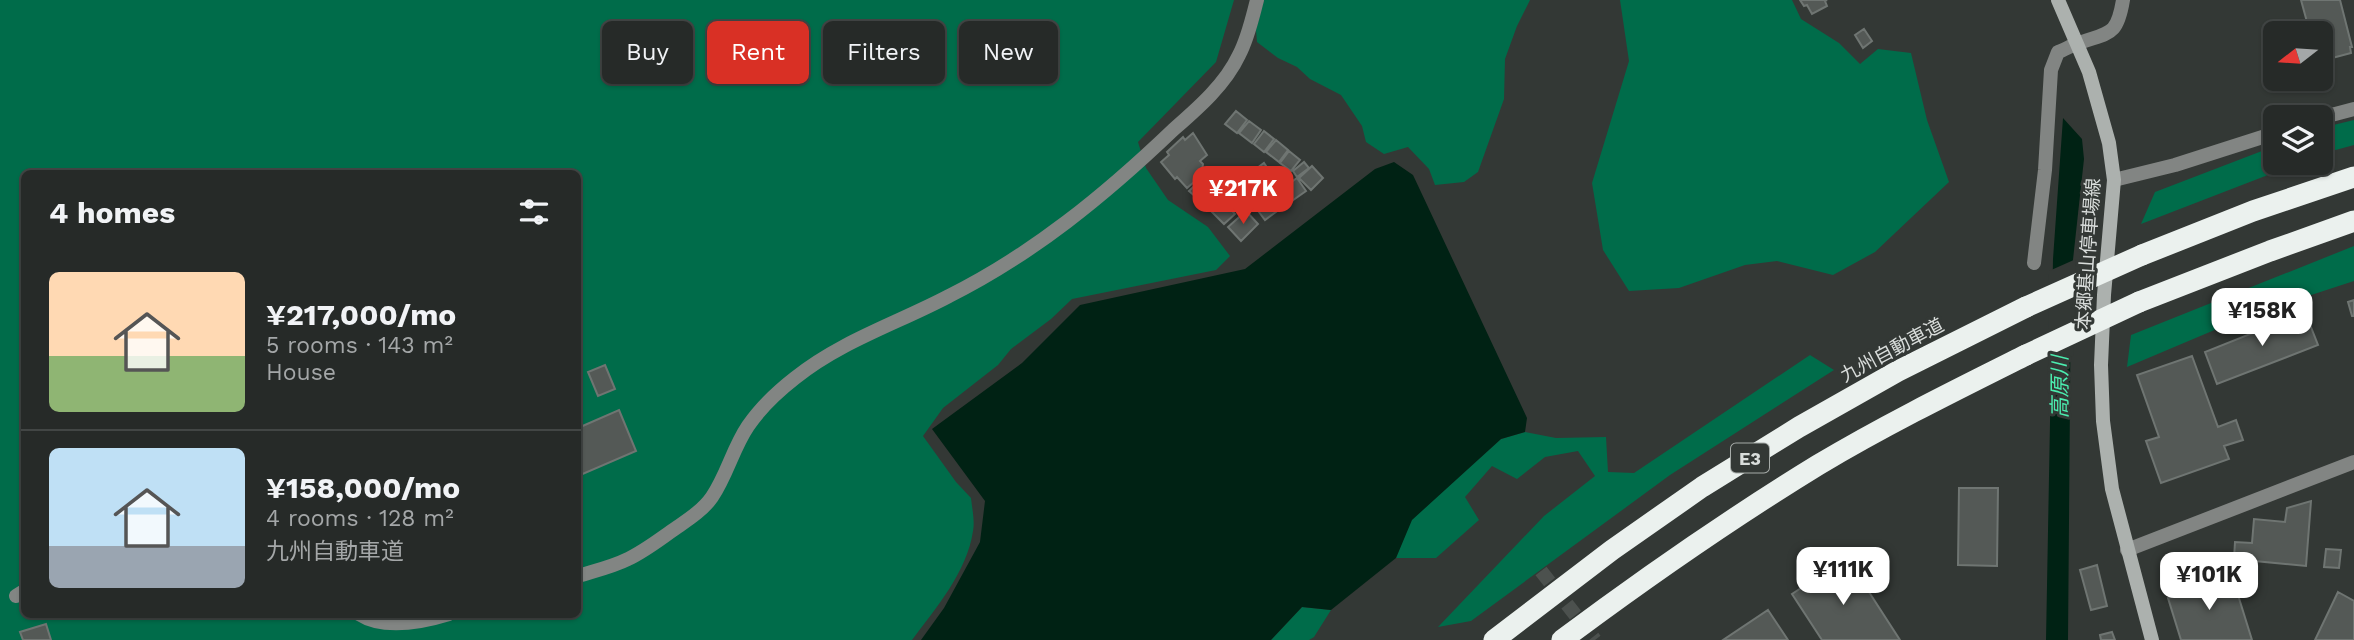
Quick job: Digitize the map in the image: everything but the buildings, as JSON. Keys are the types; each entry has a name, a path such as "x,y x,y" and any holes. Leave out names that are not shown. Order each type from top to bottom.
{"highway":[{"name":"九州自動車道","path":"1494,640 1612,550 1723,474 1898,371 2026,307 2142,255 2253,211 2354,177"},
{"name":"E3","path":"1562,640 1716,530 1820,464 1919,409 2139,302 2354,221"}],"main road":[{"name":"本郷基山停車場線","path":"2058,0 2078,43 2098,100 2109,143 2114,180 2104,295 2101,365 2103,421 2112,489 2152,640"}],"street":[{"path":"581,575 626,560 696,514 711,499 746,428 767,401 798,375 830,354 1008,265 1127,174 1226,77 1239,56 1257,0"},
{"path":"2034,263 2045,170 2052,70 2058,52 2114,29 2123,0"},
{"path":"2333,115 2354,109"},
{"path":"2114,180 2154,171 2263,137"},
{"path":"2127,550 2354,462"},
{"path":"365,618 395,623 434,618"}],"green space":[{"path":"0,0 1234,0 1216,62 1138,142 1146,168 1168,200 1208,227 1230,256 1216,270 1072,299 1051,319 1011,349 998,365 943,408 923,436 971,498 974,527 964,561 940,602 912,640 0,640"},
{"path":"1264,0 1530,0 1505,59 1504,99 1478,172 1464,182 1435,185 1429,169 1408,147 1384,154 1366,142 1362,126 1341,95 1310,79 1297,67 1278,58 1257,42 1256,30"},
{"path":"1620,0 1792,0 1801,19 1839,43 1860,64 1878,49 1911,53 1927,120 1949,182 1875,252 1833,275 1777,261 1745,265 1679,288 1629,291 1603,250 1592,183 1629,61"},
{"path":"2354,120 2354,145 2333,151 2333,125"},
{"path":"2263,151 2263,175 2268,175 2141,224 2155,192"},
{"path":"2354,246 2354,281 2250,315 2127,367 2131,335"},
{"path":"1810,355 1834,370 1670,475 1471,621 1438,627 1544,516 1595,476 1578,451 1545,457 1517,479 1492,466 1465,497 1479,520 1436,558 1396,558 1411,520 1501,439 1525,432 1556,438 1606,437 1608,472 1634,473"},
{"path":"1302,607 1331,610 1314,637 1309,640 1271,640"}],"water":[{"name":"高原川","path":"2063,118 2082,139 2084,159 2071,278 2068,640 2046,640 2053,259"},
{"path":"1394,162 1413,175 1527,418 1525,432 1501,439 1412,520 1396,558 1331,610 1302,607 1271,640 921,640 944,608 980,542 985,501 932,429 1022,363 1080,305 1245,269 1375,169"}],"pier":[{"path":"2076,259 2073,356 2048,368 2049,271"}],"tunnel":[{"path":"1541,571 1595,640"}]}
